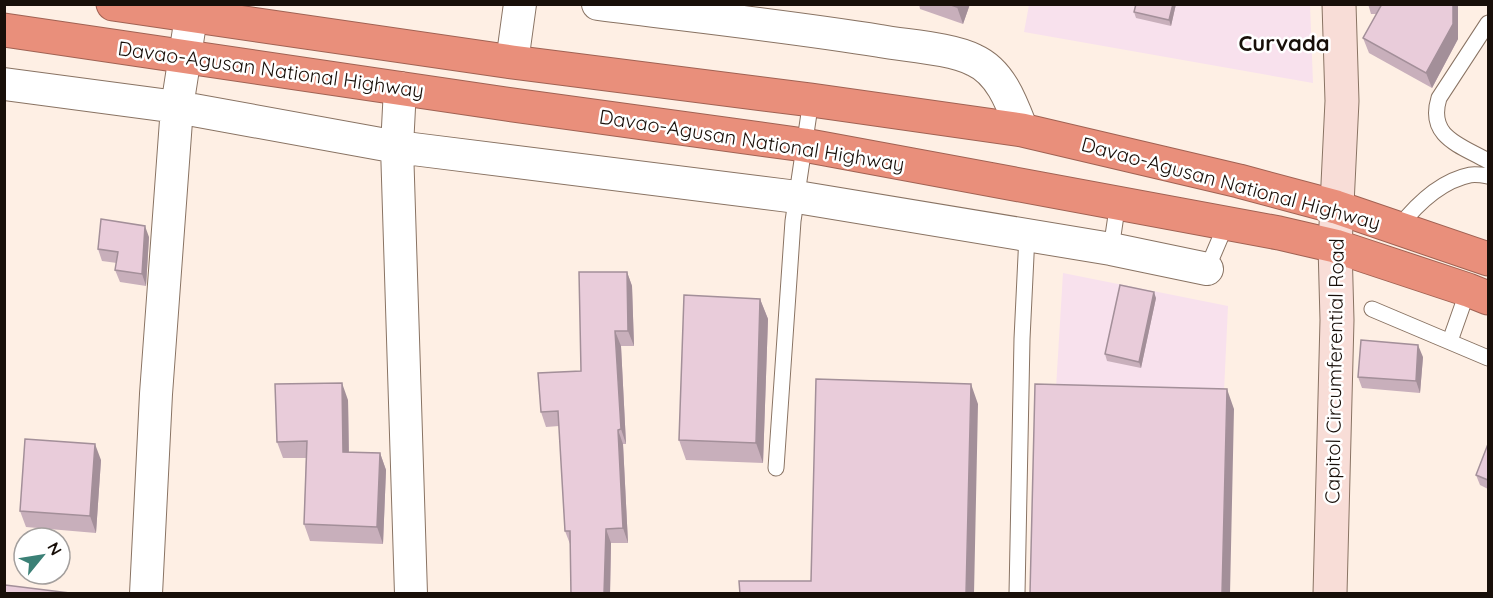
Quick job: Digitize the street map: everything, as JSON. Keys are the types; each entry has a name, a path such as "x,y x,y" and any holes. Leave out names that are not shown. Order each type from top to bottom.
{"highway":[{"name":"Davao-Agusan National Highway","path":"113,4 192,10 512,62 1023,130 1239,181 1336,207 1488,259"},
{"name":"Davao-Agusan National Highway","path":"4,30 804,145 1227,222 1335,246 1478,294"}],"main road":[{"name":"Capitol Circumferential Road","path":"1330,594 1337,320 1335,246 1342,102 1339,4"}],"street":[{"path":"512,62 520,4"},
{"path":"598,4 819,18 975,60 994,75 1011,101 1023,130"},
{"path":"146,594 156,394 177,107 192,10"},
{"path":"4,84 177,107 397,147 797,197 1111,249 1207,269"},
{"path":"400,88 397,147 411,594"}],"lane":[{"path":"1488,23 1439,98 1436,109 1437,124 1444,136 1488,161"},
{"path":"776,468 793,221 811,100"},
{"path":"1398,228 1415,206 1450,182 1470,175 1488,176"},
{"path":"1111,249 1118,202"},
{"path":"1207,269 1227,222"},
{"path":"1017,594 1022,339 1027,235"},
{"path":"1450,341 1478,294"},
{"path":"1372,309 1488,358"}],"shaded area":[{"path":"1029,5 1310,5 1313,83 1024,32"},
{"path":"1063,273 1228,306 1224,391 1056,388"}],"building":[{"path":"1136,4 1173,4 1169,20 1134,12"},
{"path":"1382,4 1453,4 1453,24 1426,73 1363,38"},
{"path":"101,219 145,226 142,274 115,270 118,252 98,249"},
{"path":"579,272 627,272 628,331 615,331 621,429 618,430 623,528 606,529 604,594 571,594 570,531 565,531 558,411 541,412 538,373 581,371"},
{"path":"1120,285 1154,292 1139,362 1105,354"},
{"path":"684,295 760,299 756,443 679,440"},
{"path":"1361,340 1418,345 1416,381 1358,377"},
{"path":"816,379 971,384 966,594 740,594 739,581 811,581"},
{"path":"342,383 343,452 380,453 377,527 304,524 307,441 277,442 275,384"},
{"path":"1035,384 1227,389 1222,594 1030,594"},
{"path":"25,439 95,444 90,516 20,511"},
{"path":"1488,444 1488,480 1476,475"},
{"path":"5,585 78,594 4,594"}],"district":[{"name":"Curvada","path":"1284,43"}]}
